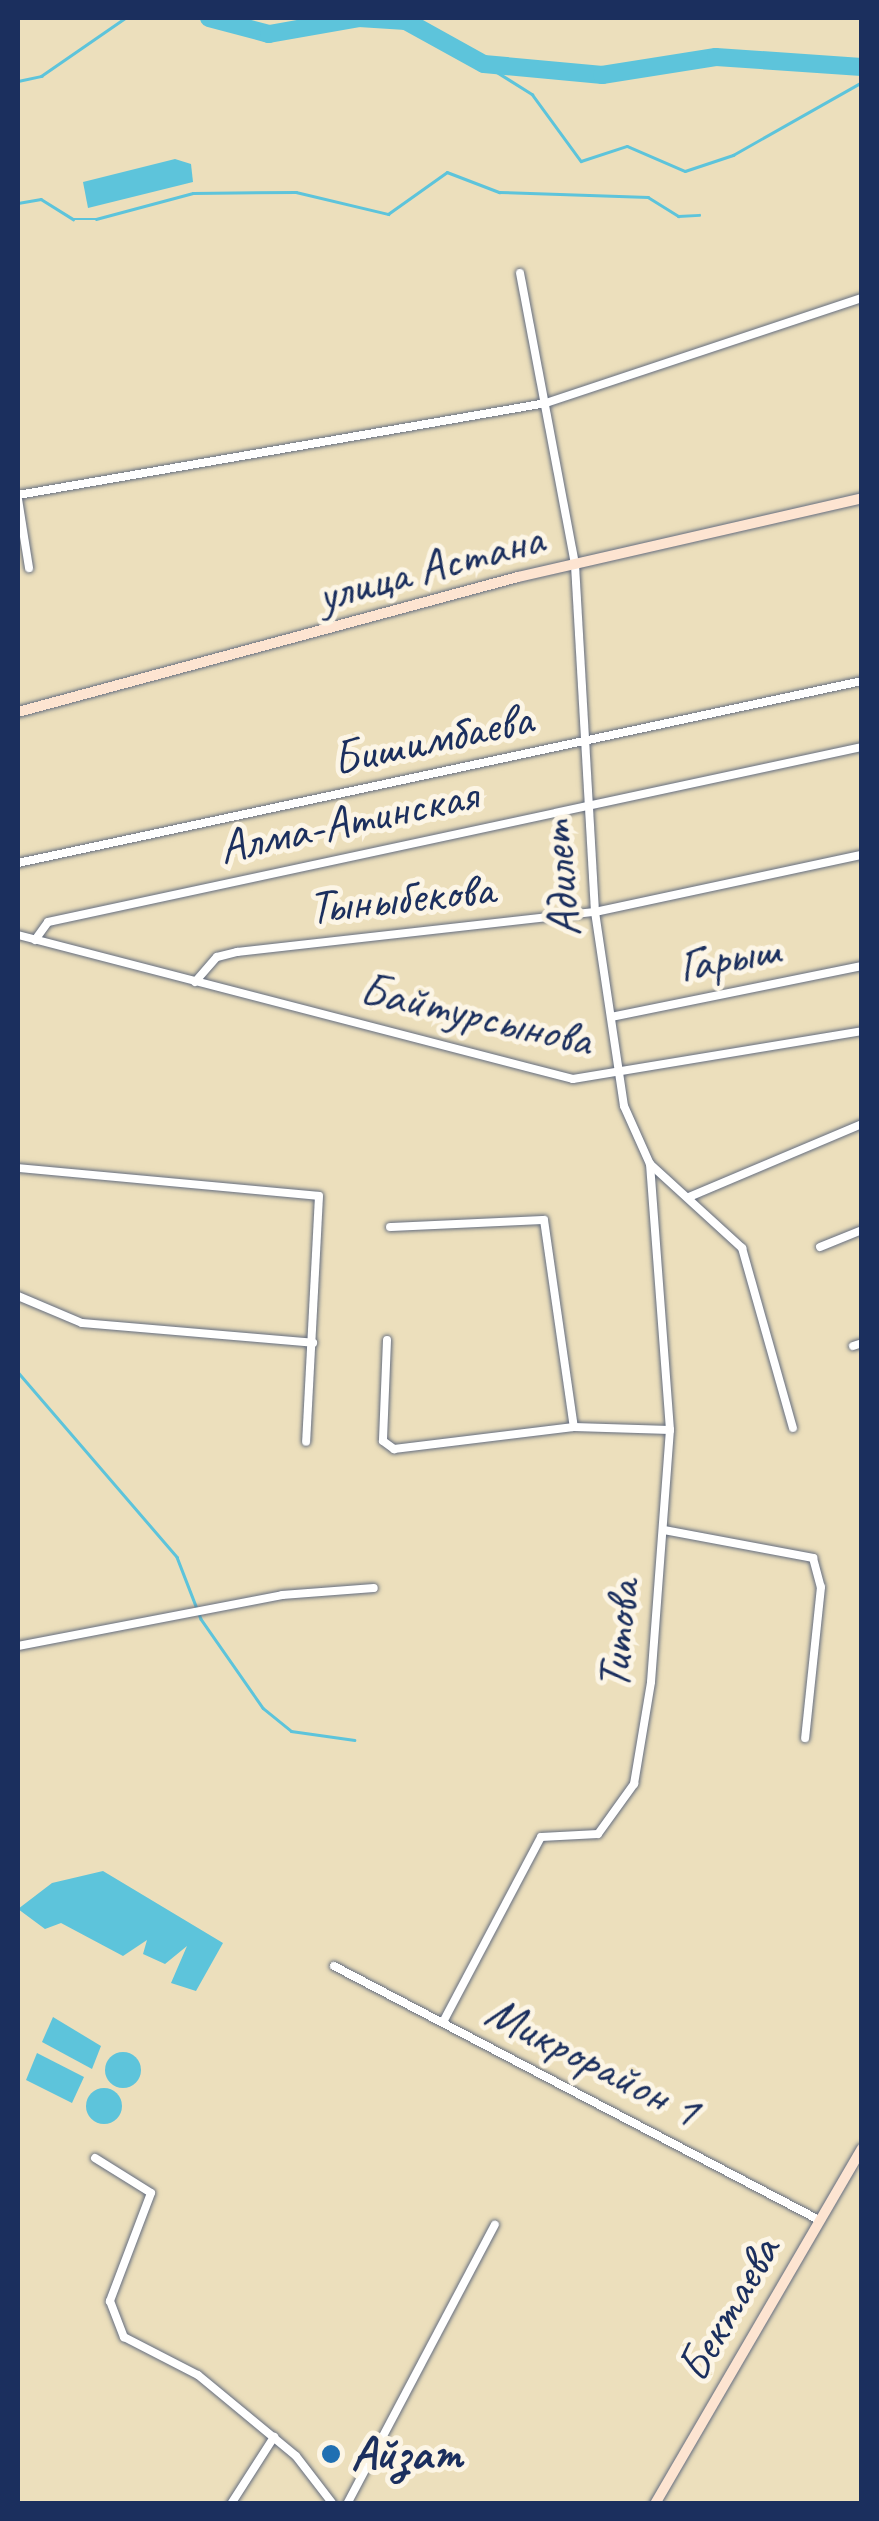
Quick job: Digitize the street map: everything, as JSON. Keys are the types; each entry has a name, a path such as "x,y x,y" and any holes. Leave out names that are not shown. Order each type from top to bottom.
{"main road":[{"name":"улица Астана","path":"18,712 575,565 862,498"},
{"name":"Бектаева","path":"655,2504 862,2149"}],"street":[{"name":"Адилет","path":"520,273 575,565 595,912 630,1128 650,1164 742,1248 793,1428"},
{"path":"29,568 18,497 546,403 862,298"},
{"name":"Бишимбаева","path":"18,863 862,681"},
{"name":"Алма-Атинская","path":"35,940 48,922 862,747"},
{"name":"Тыныбекова","path":"195,982 216,957 237,952 595,912 862,855"},
{"name":"Байтурсынова","path":"18,935 573,1080 622,1076 862,1030"},
{"name":"Гарыш","path":"611,1016 862,966"},
{"path":"689,1196 862,1124"},
{"name":"Титова","path":"443,2022 541,1837 598,1834 628,1800 651,1682 670,1430 650,1164"},
{"path":"18,1168 319,1196 306,1442"},
{"path":"390,1227 544,1220 574,1427"},
{"path":"820,1247 862,1230"},
{"path":"18,1296 82,1323 312,1343"},
{"path":"387,1340 383,1441 394,1448 574,1427 670,1430"},
{"path":"664,1530 813,1558 821,1588 805,1738"},
{"path":"18,1646 282,1595 374,1588"},
{"name":"Микрорайон 1","path":"334,1966 819,2220"},
{"path":"95,2158 150,2193 110,2301 124,2337 198,2375 274,2437 332,2504"},
{"path":"346,2504 494,2225"},
{"path":"231,2504 274,2437"}],"water":[{"path":"175,159 191,164 193,182 88,208 83,182"},
{"path":"103,1871 223,1943 196,1991 171,1983 187,1946 165,1964 143,1954 147,1940 123,1956 61,1923 45,1929 18,1909 52,1883"},
{"path":"53,2017 101,2046 92,2069 42,2042"},
{"path":"123,2052 136,2057 141,2070 136,2083 123,2088 110,2083 105,2070 110,2057"},
{"path":"37,2053 84,2077 72,2103 26,2080"},
{"path":"104,2088 117,2093 122,2106 117,2119 104,2124 91,2119 86,2106 91,2093"}],"waterway":[{"path":"18,81 41,76 125,18"},
{"path":"209,18 269,34 359,18 406,21 484,64 602,75 716,57 862,67"},
{"path":"484,64 532,94 581,161 627,146 685,171 733,155 862,82"},
{"path":"18,203 41,199 73,219 96,219 193,193 296,192 388,214 447,172 499,192 648,197 678,216 699,215"},
{"path":"18,1372 177,1557 201,1619 263,1708 291,1731 354,1740"}],"place":[{"name":"Айзат","path":"331,2454"}]}
